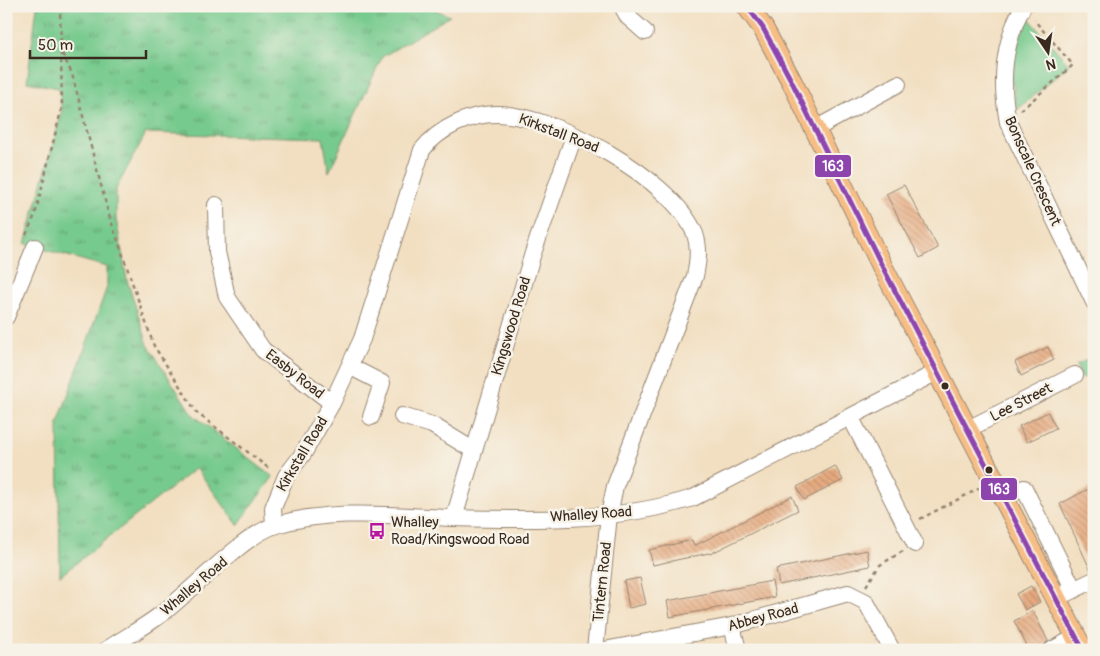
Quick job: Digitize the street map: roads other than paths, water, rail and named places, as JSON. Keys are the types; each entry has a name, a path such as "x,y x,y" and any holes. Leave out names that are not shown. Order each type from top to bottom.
{"main road":[{"path":"748,6 763,28 882,266 999,489 1065,594 1079,643"}],"street":[{"path":"622,6 628,17 645,32"},
{"name":"Bonscale Crescent","path":"1023,7 1007,45 1003,68 1003,96 1008,122 1089,280 1094,302"},
{"path":"815,129 898,84"},
{"name":"Kirkstall Road","path":"274,526 273,508 284,480 303,454 351,367 362,339 422,150 430,140 460,122 498,114 535,121 574,136 624,162 654,184 685,217 695,235 698,248 695,276 619,472 609,515"},
{"name":"Kingswood Road","path":"454,518 472,450 533,253 574,136"},
{"name":"Easby Road","path":"216,205 217,252 227,297 263,350 332,404"},
{"path":"6,317 35,247"},
{"path":"351,367 382,383 371,417"},
{"name":"Whalley Road","path":"106,650 160,615 242,545 274,526 316,516 347,513 454,518 609,515 649,509 693,498 938,372"},
{"name":"Lee Street","path":"968,429 1075,375"},
{"path":"402,416 432,425 472,450"},
{"path":"851,418 915,544"},
{"name":"Tintern Road","path":"595,650 609,515"},
{"path":"1065,594 1094,580"},
{"name":"Abbey Road","path":"604,650 732,626 848,593 866,602 892,650"},
{"path":"732,626 738,650"},
{"path":"1052,650 1079,643"}],"place":[{"name":"Whalley Road/Kingswood Road","path":"377,531"}]}
